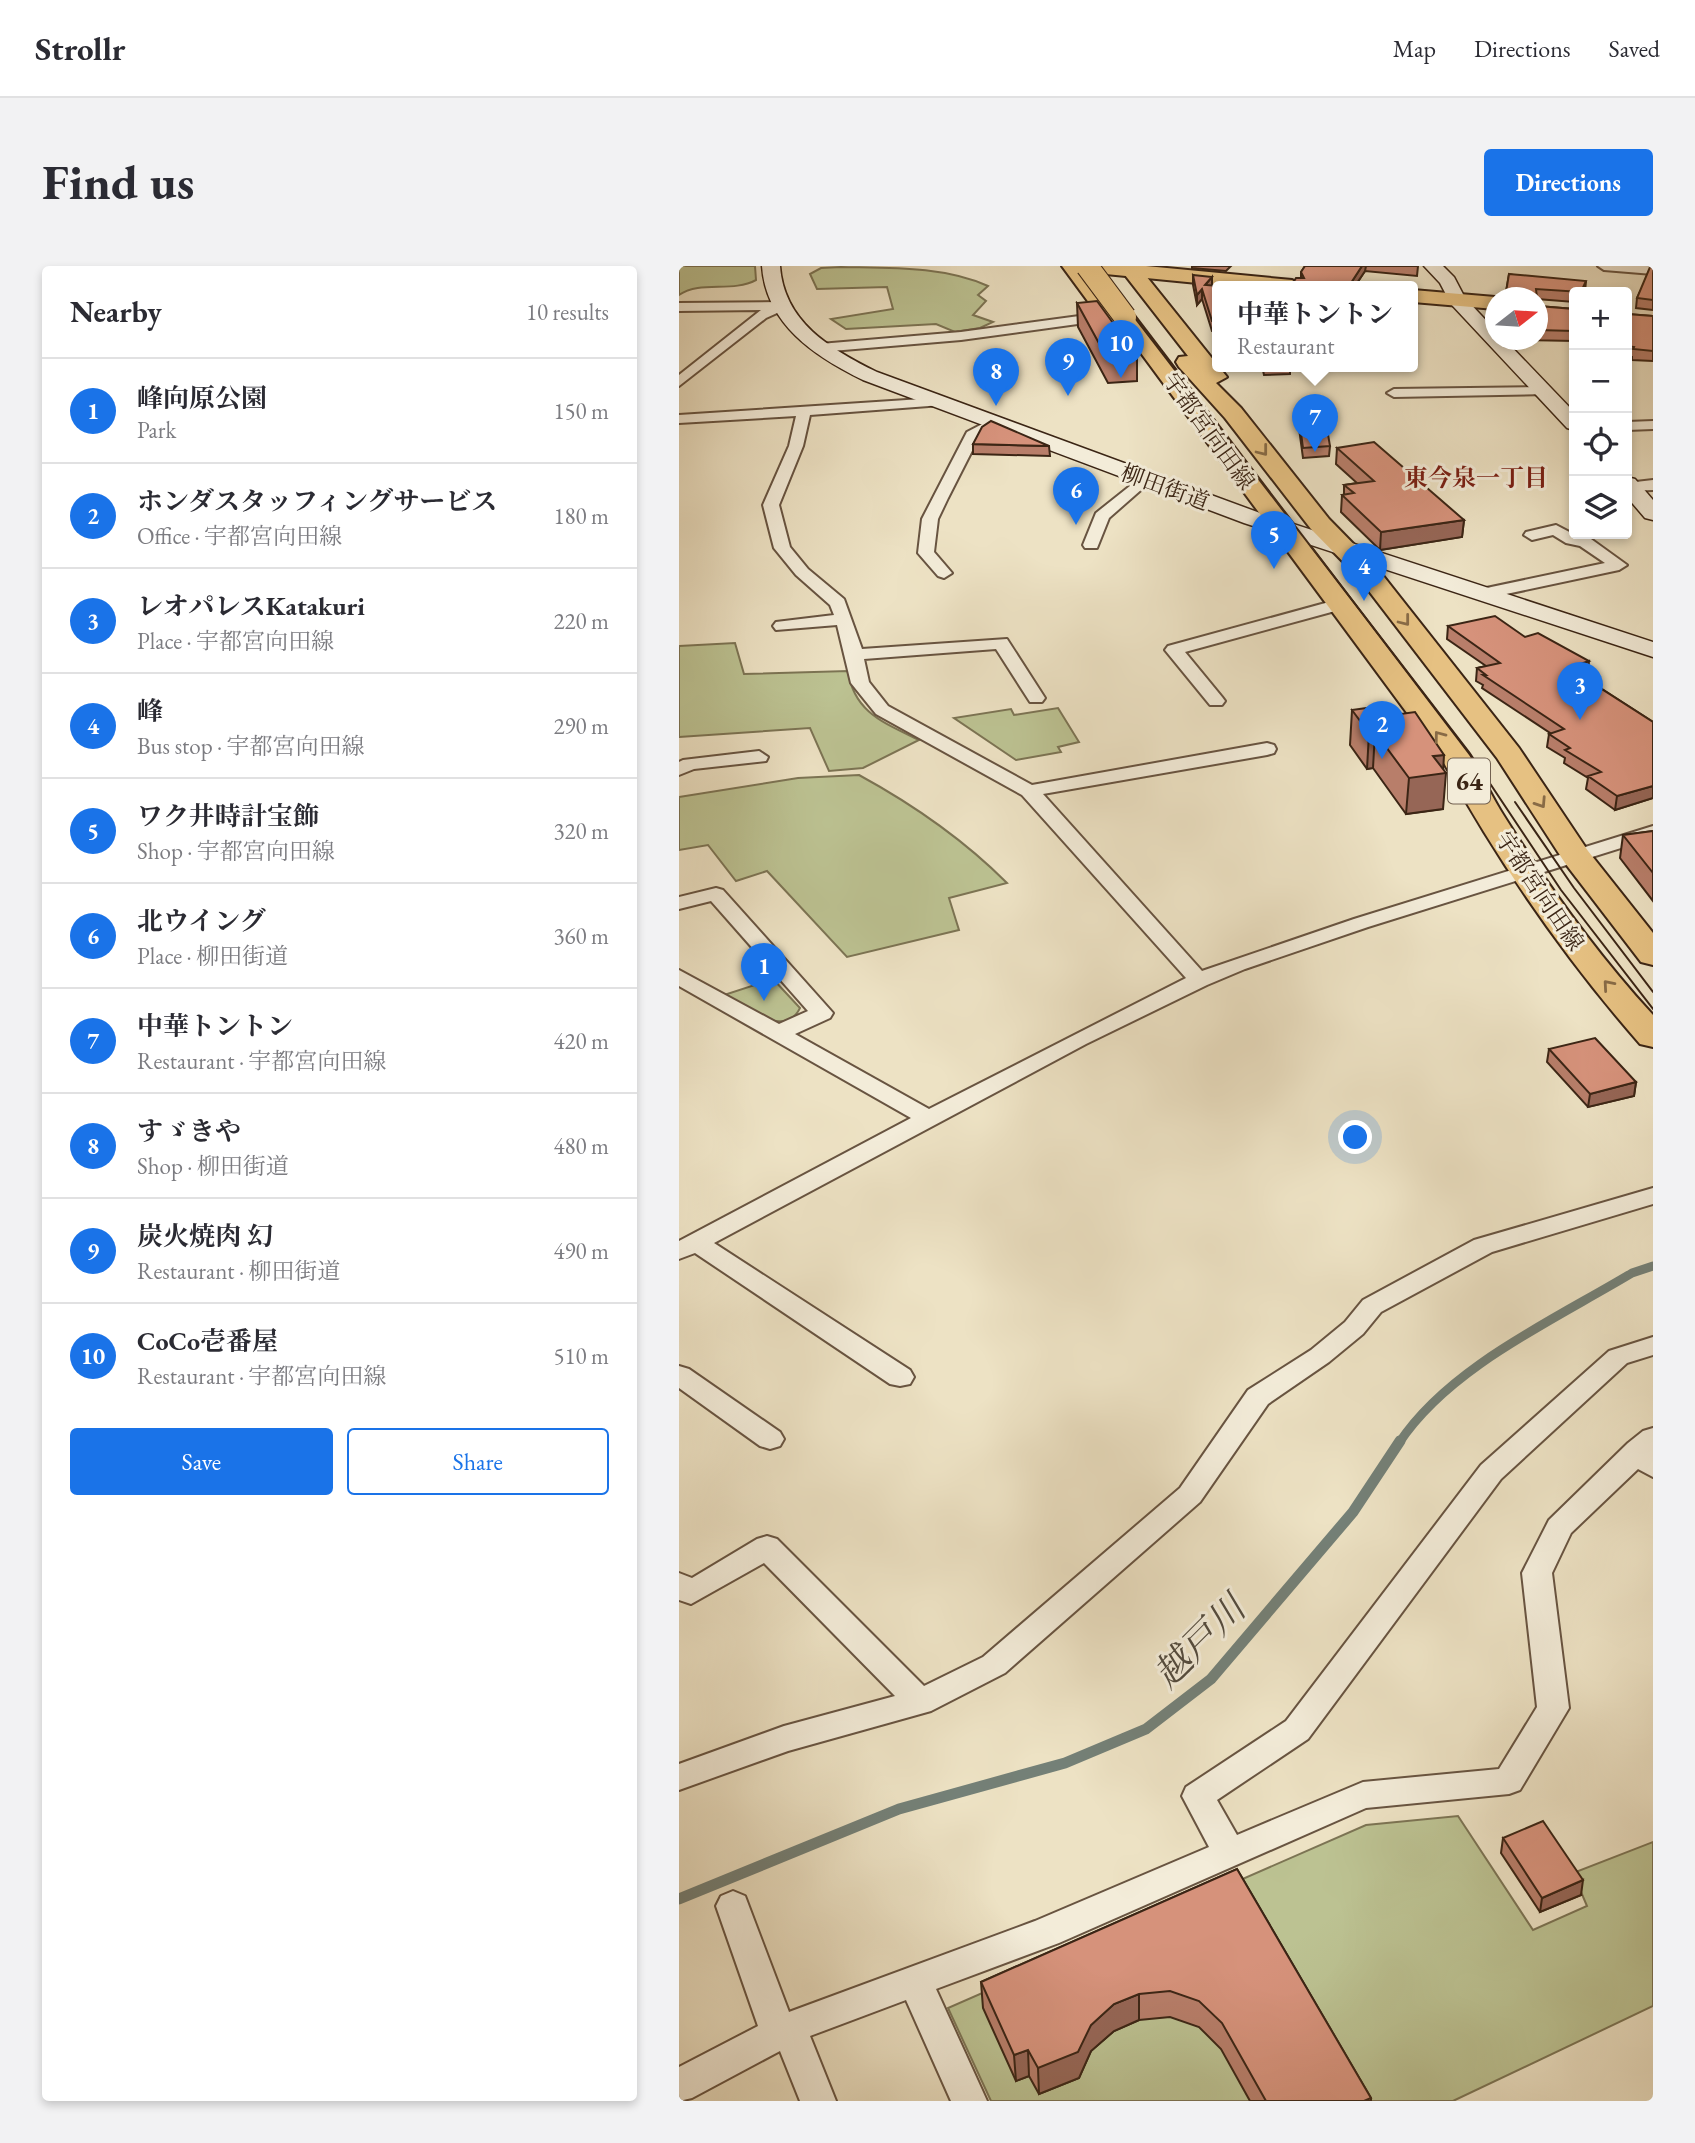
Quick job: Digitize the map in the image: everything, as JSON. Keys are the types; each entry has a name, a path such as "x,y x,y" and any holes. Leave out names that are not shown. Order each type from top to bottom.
{"main road":[{"path":"1072,266 1117,316"},
{"path":"1086,266 1245,281"},
{"name":"宇都宮向田線","path":"1086,266 1117,316 1199,419 1458,761 1525,872 1601,977 1653,1036"},
{"path":"1124,268 1223,386 1226,392 1218,400"},
{"name":"宇都宮向田線","path":"1124,268 1148,314 1218,400 1233,413 1320,524 1368,573 1509,754 1576,856 1653,955"},
{"path":"1418,296 1485,302"}],"street":[{"name":"柳田街道","path":"771,266 773,291 781,306 820,348 854,369 992,423 1282,528 1653,650"},
{"path":"1433,266 1448,281 1457,300 1569,419"},
{"path":"1604,266 1653,270"},
{"path":"679,307 781,306"},
{"path":"679,382 761,315 781,306"},
{"path":"820,348 961,336 1117,316"},
{"path":"1394,393 1543,391"},
{"path":"679,419 937,402"},
{"path":"804,410 796,446 771,505 782,548 802,572 838,603 855,655 860,683 882,710 1029,791 1199,980"},
{"path":"944,573 926,553 930,519 974,432 992,423"},
{"path":"1632,426 1653,425"},
{"path":"1091,545 1102,516 1145,479"},
{"path":"1632,485 1653,485"},
{"path":"1632,489 1653,513"},
{"path":"1483,594 1619,565 1585,542 1572,540 1556,530 1532,534"},
{"path":"1216,701 1174,650 1340,604"},
{"path":"782,626 844,619"},
{"path":"855,655 1001,643 1036,698"},
{"path":"1029,791 1267,749"},
{"path":"679,769 690,764 759,757"},
{"path":"688,1246 1126,1014 1199,980 1274,951 1653,832"},
{"path":"679,903 716,894 822,1013 776,1034"},
{"path":"679,977 928,1118"},
{"path":"679,1777 784,1739 919,1702 994,1665 1190,1495 1258,1397 1320,1356 1354,1328 1372,1306 1483,1246 1653,1196"},
{"path":"688,1246 900,1377"},
{"path":"1229,1852 1198,1796 1297,1730 1490,1472 1618,1357 1653,1346"},
{"path":"679,1375 770,1439"},
{"path":"679,2086 784,2031 1047,1932 1363,1795 1510,1781 1553,1708 1537,1573 1559,1527 1648,1452"},
{"path":"679,1584 691,1593 767,1547 919,1702"},
{"path":"733,1906 784,2031 818,2101"},
{"path":"915,1981 969,2101"}],"green space":[{"path":"679,266 755,266 756,280 737,286 697,288 679,295"},
{"path":"821,268 916,269 971,279 988,286 978,295 986,301 973,315 993,322 980,328 955,332 936,324 846,329 831,319 893,309 887,287 817,289 810,274"},
{"path":"735,643 744,674 848,671 851,685 864,707 883,722 919,740 863,768 829,771 810,728 679,737 679,646"},
{"path":"1058,708 1079,742 1058,747 1061,752 1016,760 954,718 1011,709 1014,715"},
{"path":"859,775 937,824 1007,883 949,898 959,930 847,957 767,871 736,881 708,845 679,850 679,797 798,778"},
{"path":"773,979 800,1008 793,1017 784,1021 763,1018 724,995"},
{"path":"1458,1816 1533,1930 1587,1906 1573,1873 1653,1842 1653,2006 1453,2101 991,2101 948,2008 1366,1825"}],"building":[{"path":"1305,266 1362,266 1352,281 1294,281 1296,278 1304,278 1301,272"},
{"path":"1653,266 1653,300 1637,298 1650,267"},
{"path":"1509,274 1586,281 1583,287 1569,287 1569,291 1548,290 1548,287 1507,287"},
{"path":"1193,275 1212,277 1205,285 1212,285 1212,321 1202,289 1197,295"},
{"path":"1097,301 1137,356 1107,358 1077,303"},
{"path":"1548,307 1569,309 1569,331 1548,330"},
{"path":"1632,314 1653,316 1653,351 1633,349"},
{"path":"1298,411 1324,411 1330,446 1303,448"},
{"path":"991,421 1049,446 973,444 982,427"},
{"path":"1374,442 1464,520 1381,532 1342,495 1354,493 1344,485 1374,481 1337,448"},
{"path":"1495,616 1525,637 1538,633 1589,661 1569,668 1653,722 1653,786 1617,796 1588,776 1601,772 1565,750 1570,748 1549,734 1564,729 1483,675 1486,675 1477,668 1500,663 1448,626"},
{"path":"1388,705 1395,707 1401,714 1415,712 1444,755 1433,756 1446,773 1409,778 1375,732 1369,733 1352,710"},
{"path":"1653,831 1653,873 1623,835"},
{"path":"1595,1038 1636,1082 1590,1094 1549,1049"},
{"path":"1543,1821 1583,1880 1542,1898 1503,1838"},
{"path":"1237,1869 1371,2098 1364,2101 1266,2101 1222,2023 1199,2001 1170,1991 1139,1994 1114,2004 1091,2025 1078,2052 1038,2068 1028,2050 1014,2055 981,1982"}],"waterway":[{"name":"越戸川","path":"1399,1443 1420,1416 1474,1368 1537,1327 1632,1273 1653,1266"},
{"name":"越戸川","path":"679,1899 899,1809 1065,1763 1146,1729 1211,1679 1353,1512 1400,1441"}],"tram line":[{"path":"1095,266 1469,752 1561,890 1653,1009"},
{"path":"1515,802 1574,888 1653,992"}],"place":[{"name":"CoCo壱番屋","path":"1121,378"},
{"name":"炭火焼肉 幻","path":"1068,396"},
{"name":"すゞきや","path":"996,406"},
{"name":"中華トントン","path":"1315,452"},
{"name":"北ウイング","path":"1076,525"},
{"name":"ワク井時計宝飾","path":"1274,569"},
{"name":"峰","path":"1364,601"},
{"name":"レオパレスKatakuri","path":"1580,720"},
{"name":"ホンダスタッフィングサービス","path":"1382,759"},
{"name":"峰向原公園","path":"764,1001"}],"district":[{"name":"東今泉一丁目","path":"1476,478"}]}
